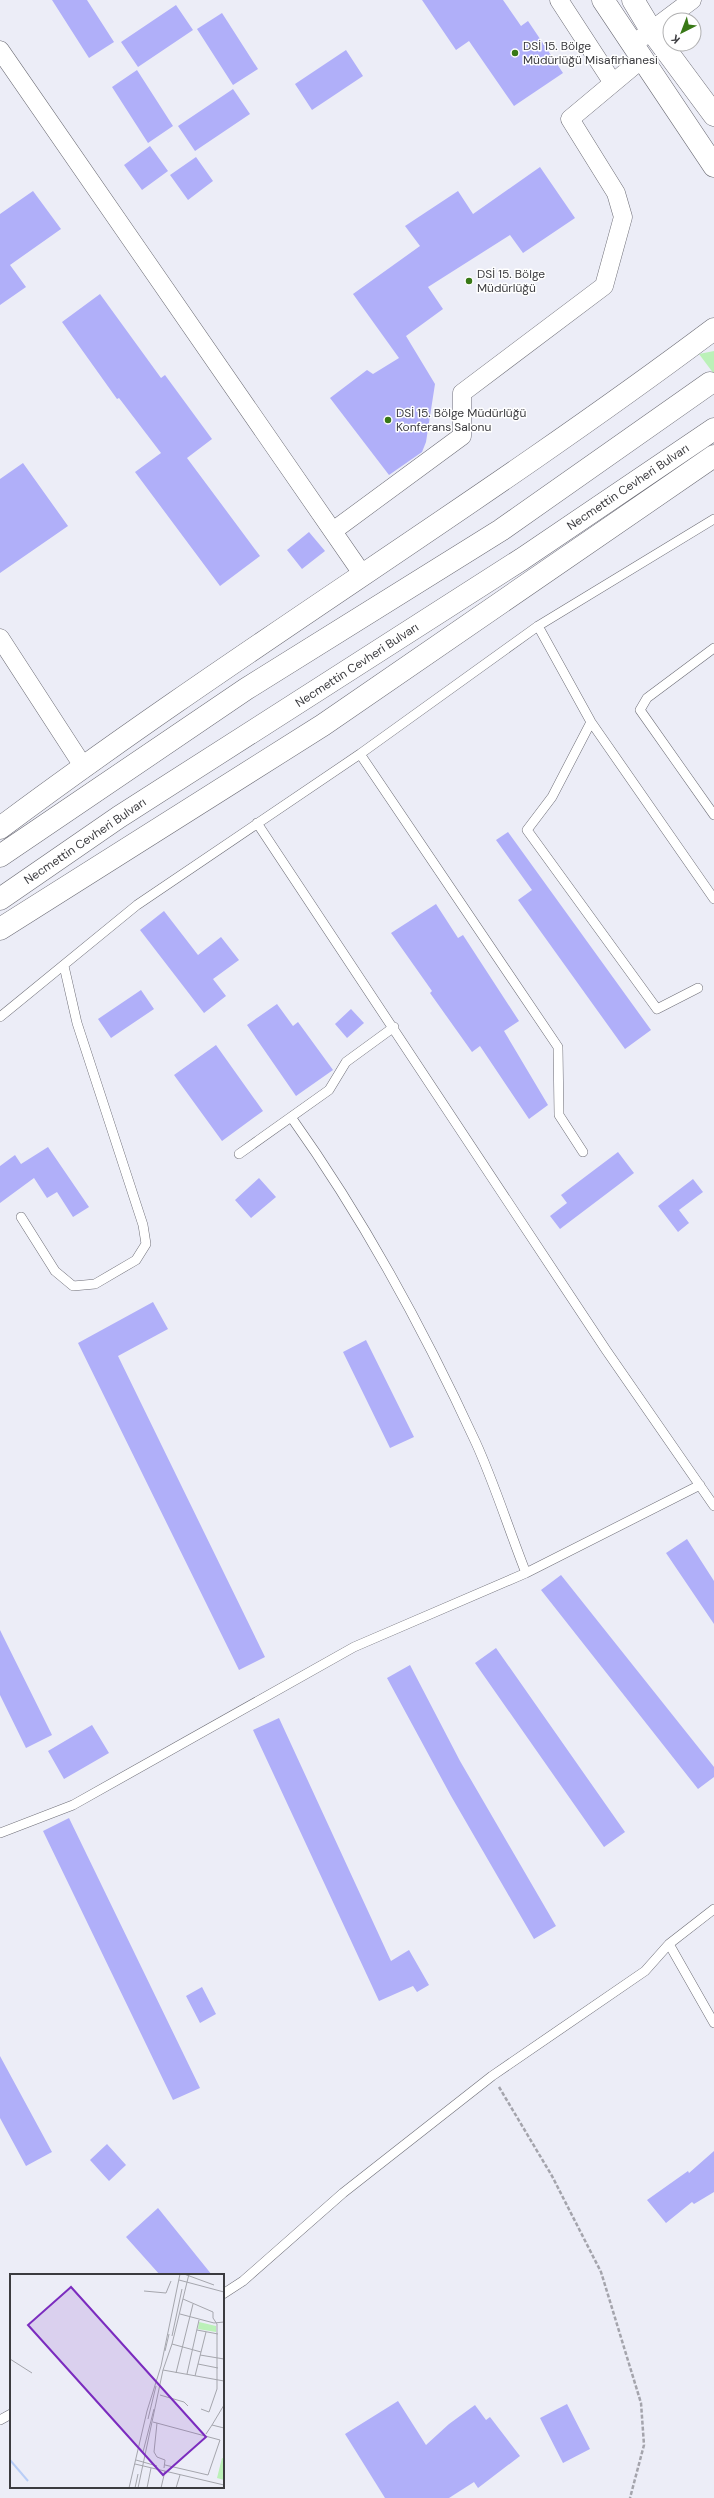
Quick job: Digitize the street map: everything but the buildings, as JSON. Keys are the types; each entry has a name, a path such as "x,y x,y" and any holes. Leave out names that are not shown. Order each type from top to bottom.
{"main road":[{"path":"603,0 714,166"},
{"path":"633,0 651,30 714,115"},
{"path":"0,828 83,766 364,575 714,329"},
{"path":"692,345 714,339"},
{"path":"0,856 246,689 501,530 710,383"},
{"name":"Necmettin Cevheri Bulvarı","path":"0,899 119,817 515,563 714,429"},
{"path":"0,929 323,725 714,456"}],"street":[{"path":"559,0 612,83"},
{"path":"332,531 462,436 462,393 604,286 623,216 616,193 570,119 612,83 638,51 651,30 692,0"},
{"path":"0,50 332,531 364,575"},
{"path":"0,638 83,766"}],"lane":[{"path":"0,1017 137,905 360,754 538,626 714,519"},
{"path":"538,626 591,722 714,899"},
{"path":"714,648 646,698 640,710 714,815"},
{"path":"591,722 552,797 527,830 657,1009 698,988"},
{"path":"360,754 558,1047 559,1115 583,1152"},
{"path":"257,823 394,1027 606,1350 714,1506"},
{"path":"21,1217 55,1271 73,1286 95,1284 136,1260 146,1244 143,1225 77,1023 64,966"},
{"path":"239,1154 329,1090 346,1062 394,1027"},
{"path":"291,1117 330,1172 421,1330 476,1444 526,1573"},
{"path":"0,1833 73,1805 354,1647 526,1573 700,1485"},
{"path":"224,2293 243,2281 342,2192 492,2076 645,1971 669,1944 714,1910"},
{"path":"669,1944 714,2023"},
{"path":"0,2420 10,2415"}],"path":[{"path":"492,2076 552,2176 601,2272 641,2403 644,2445 630,2498"}],"green space":[{"path":"714,351 714,374 699,354"}],"place":[{"name":"DSİ 15. Bölge Müdürlüğü Misafirhanesi","path":"515,53"},
{"name":"DSİ 15. Bölge Müdürlüğü","path":"469,281"},
{"name":"DSİ 15. Bölge Müdürlüğü Konferans Salonu","path":"388,420"}]}
